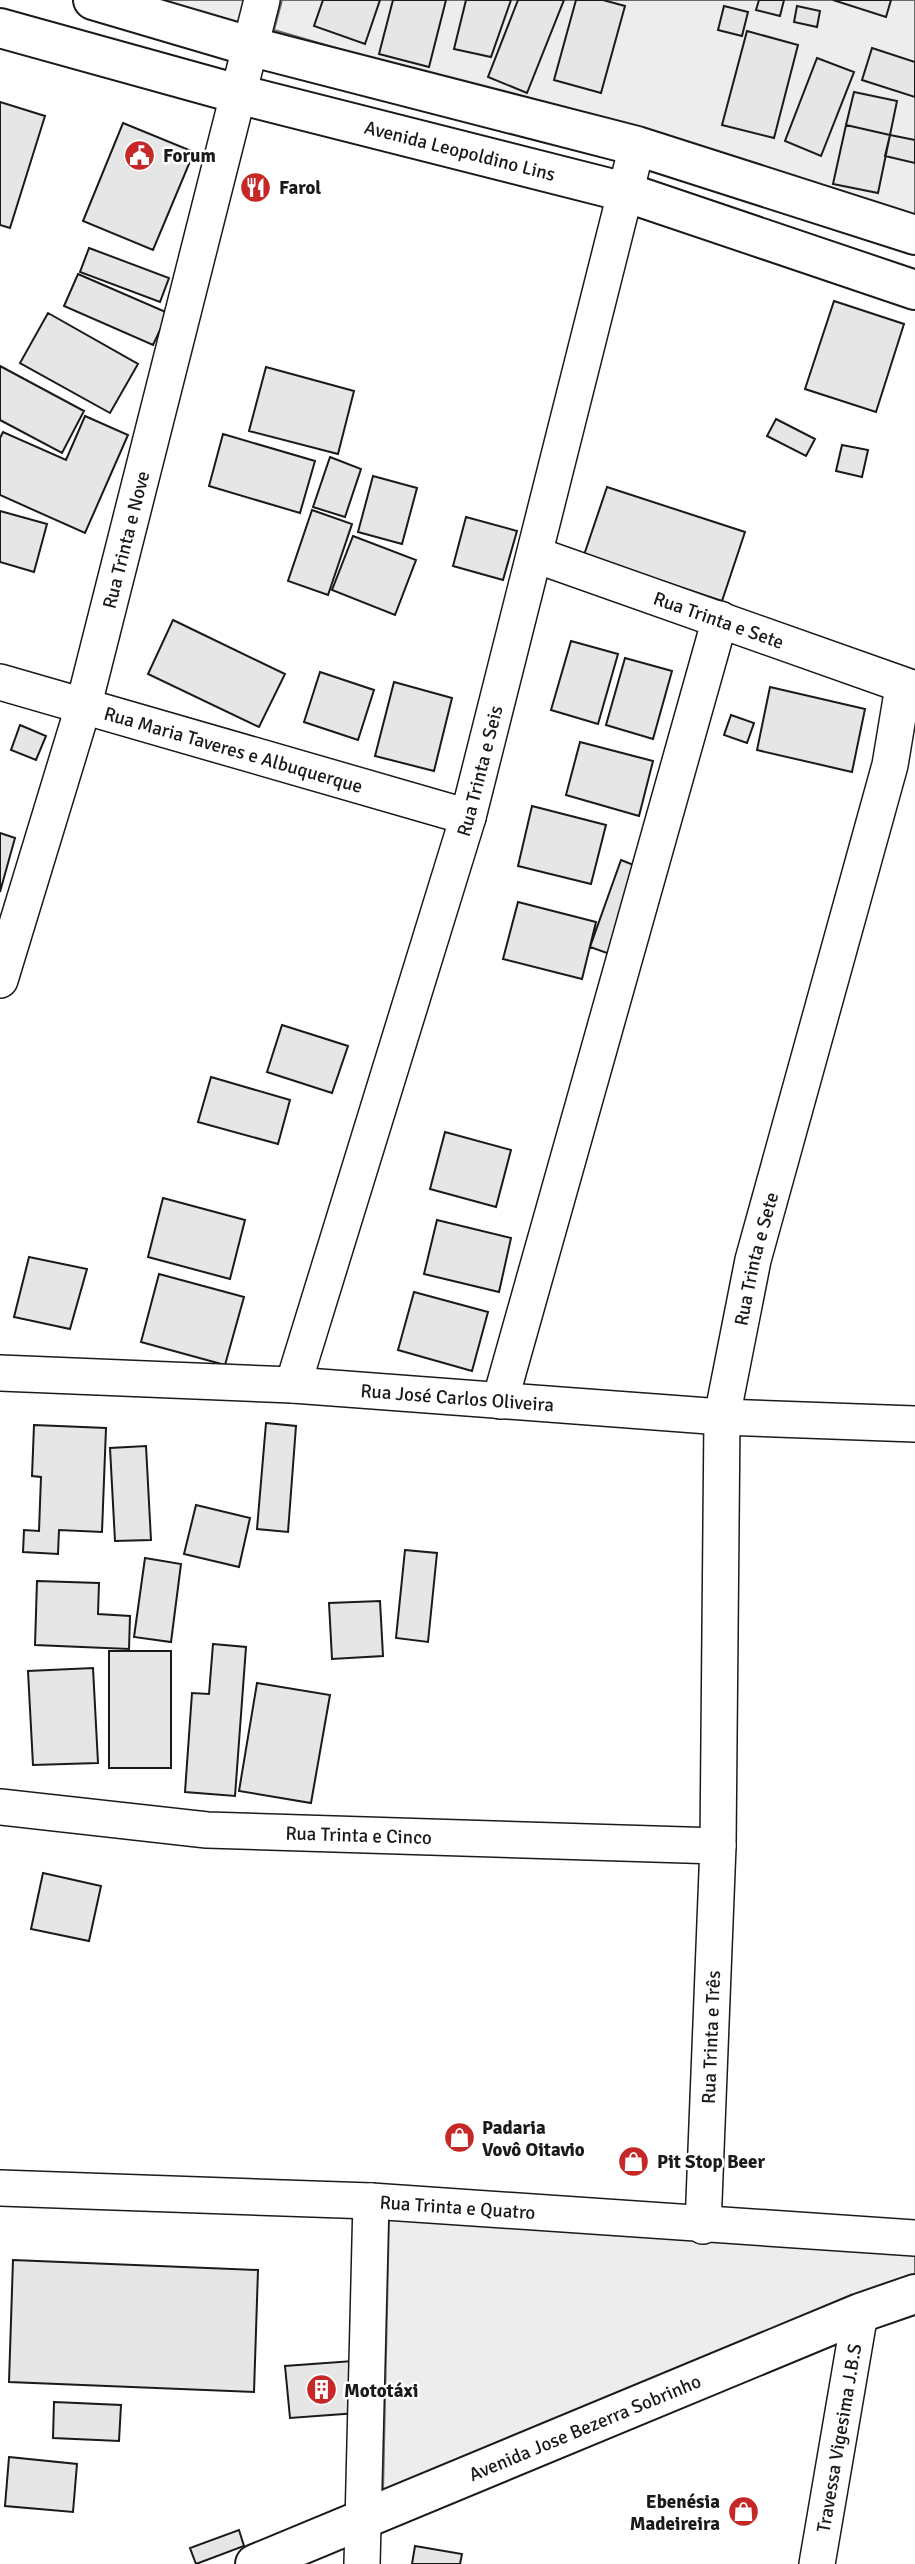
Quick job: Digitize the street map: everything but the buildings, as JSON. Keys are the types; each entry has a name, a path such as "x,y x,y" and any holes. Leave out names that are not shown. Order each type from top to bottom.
{"main road":[{"path":"93,0 249,46 637,146 915,235"},
{"name":"Avenida Leopoldino Lins","path":"0,29 238,94 625,192 915,290"},
{"name":"Avenida Jose Bezerra Sobrinho","path":"255,2564 860,2313 915,2294"}],"street":[{"name":"Rua Trinta e Nove","path":"0,980 84,704 262,0"},
{"name":"Rua Trinta e Seis","path":"293,1385 468,817 637,146"},
{"name":"Rua Trinta e Sete","path":"536,555 909,688 754,1260 722,1417 719,1846"},
{"path":"500,1401 720,619"},
{"name":"Rua Maria Taveres e Albuquerque","path":"0,682 84,704 468,817"},
{"name":"Rua José Carlos Oliveira","path":"0,1373 293,1385 722,1417 915,1424"},
{"name":"Rua Trinta e Cinco","path":"0,1807 207,1830 719,1846"},
{"name":"Rua Trinta e Três","path":"704,2226 719,1846"},
{"name":"Rua Trinta e Quatro","path":"0,2188 371,2201 704,2226 915,2238"},
{"path":"362,2564 371,2201"},
{"name":"Travessa Vigesima J.B.S","path":"817,2564 860,2313"}],"shaded area":[{"path":"149,0 248,0 241,28"},
{"path":"282,0 915,0 915,216 274,30"},
{"path":"389,2218 915,2249 915,2280 383,2491"}],"place":[{"name":"Forum","path":"140,155"},
{"name":"Farol","path":"256,187"},
{"name":"Padaria Vovô Oitavio","path":"459,2138"},
{"name":"Pit Stop Beer","path":"634,2161"},
{"name":"Mototáxi","path":"321,2390"},
{"name":"Ebenésia Madeireira","path":"743,2512"}]}
